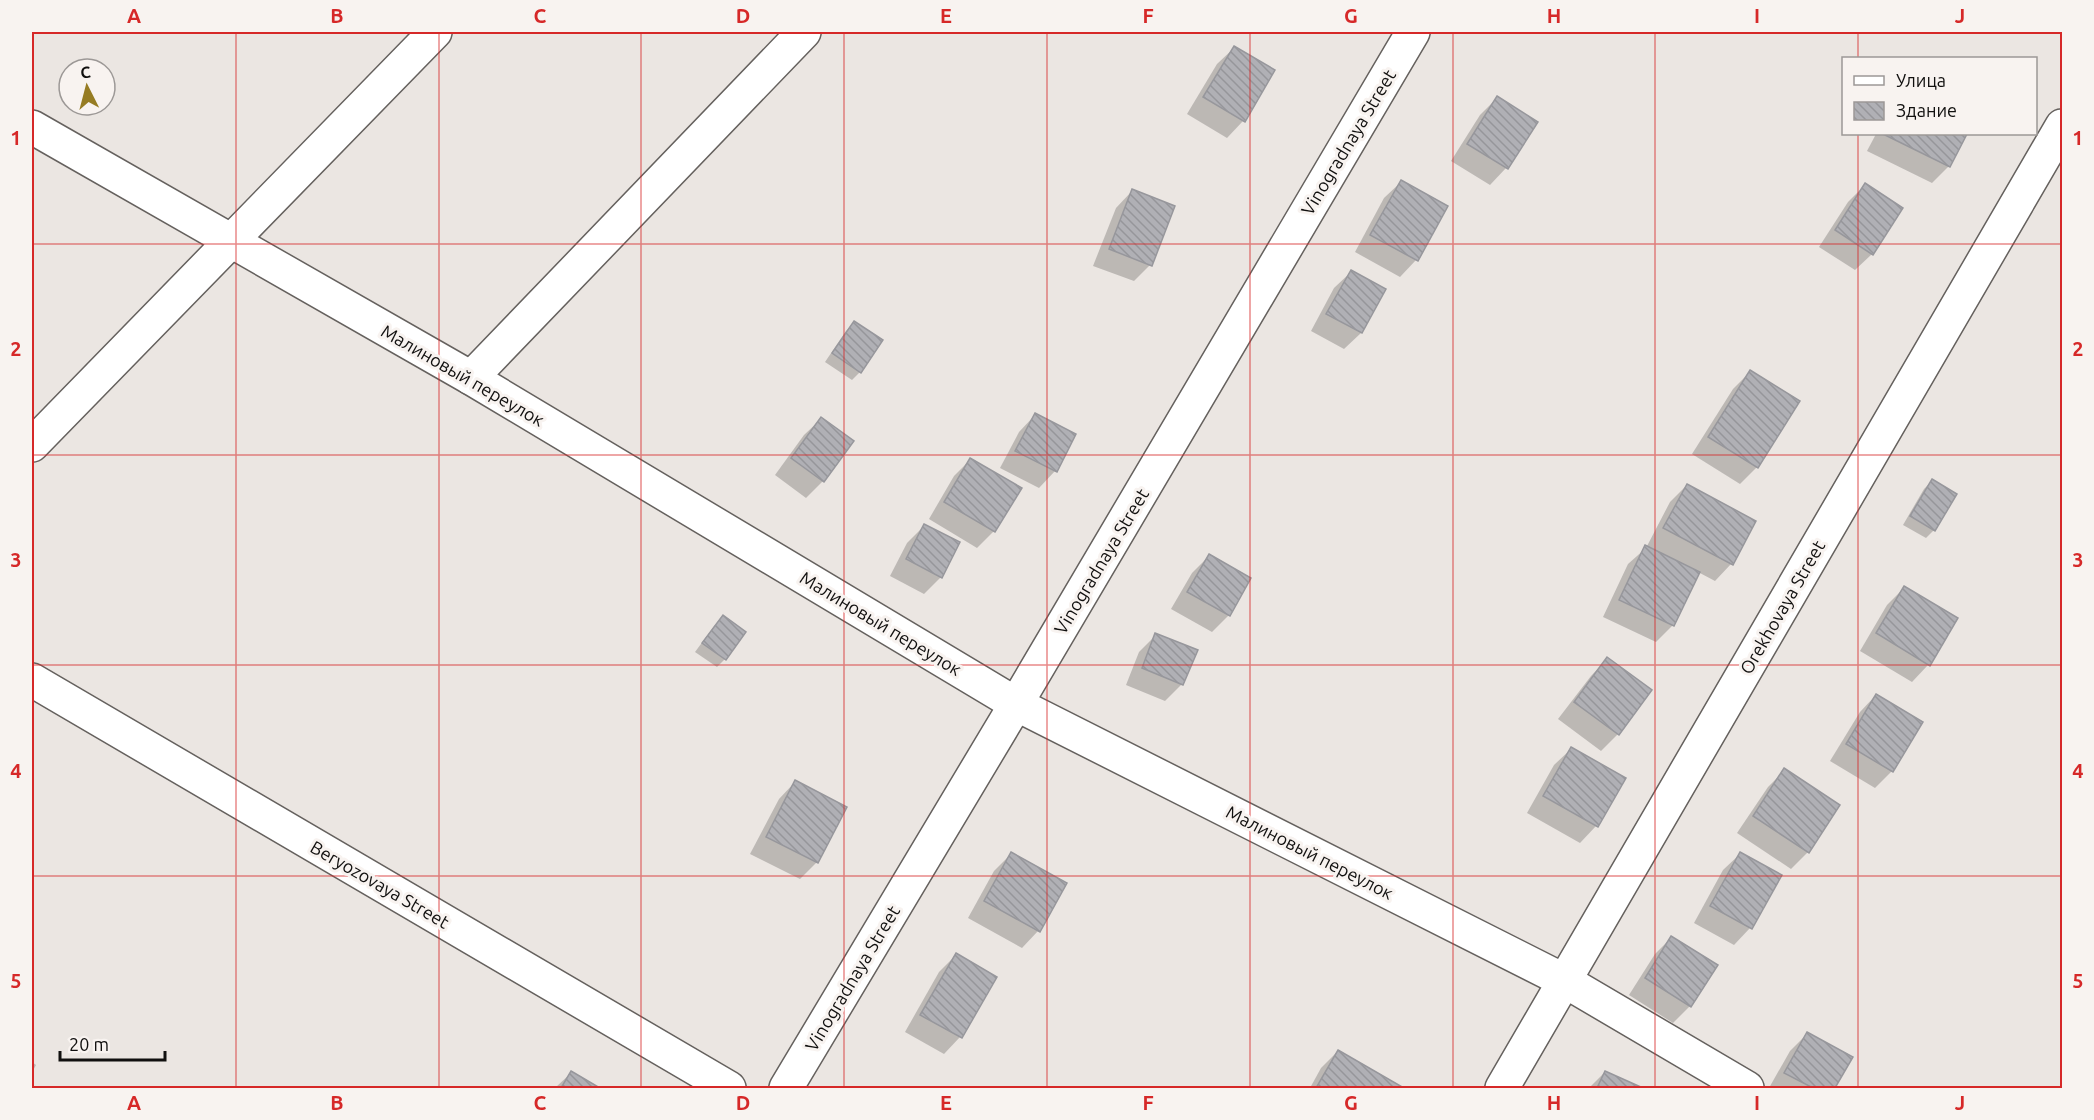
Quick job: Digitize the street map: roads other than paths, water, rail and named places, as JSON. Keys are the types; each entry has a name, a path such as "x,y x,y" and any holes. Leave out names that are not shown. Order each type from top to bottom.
{"street":[{"path":"32,445 435,32"},
{"path":"471,378 804,32"},
{"name":"Vinogradnaya Street","path":"786,1089 1413,32"},
{"name":"Orekhovaya Street","path":"1502,1089 2062,126"},
{"name":"Малиновый переулок","path":"32,127 471,378 1016,704 1564,981 1747,1089"},
{"name":"Beryozovaya Street","path":"32,680 729,1089"}]}
